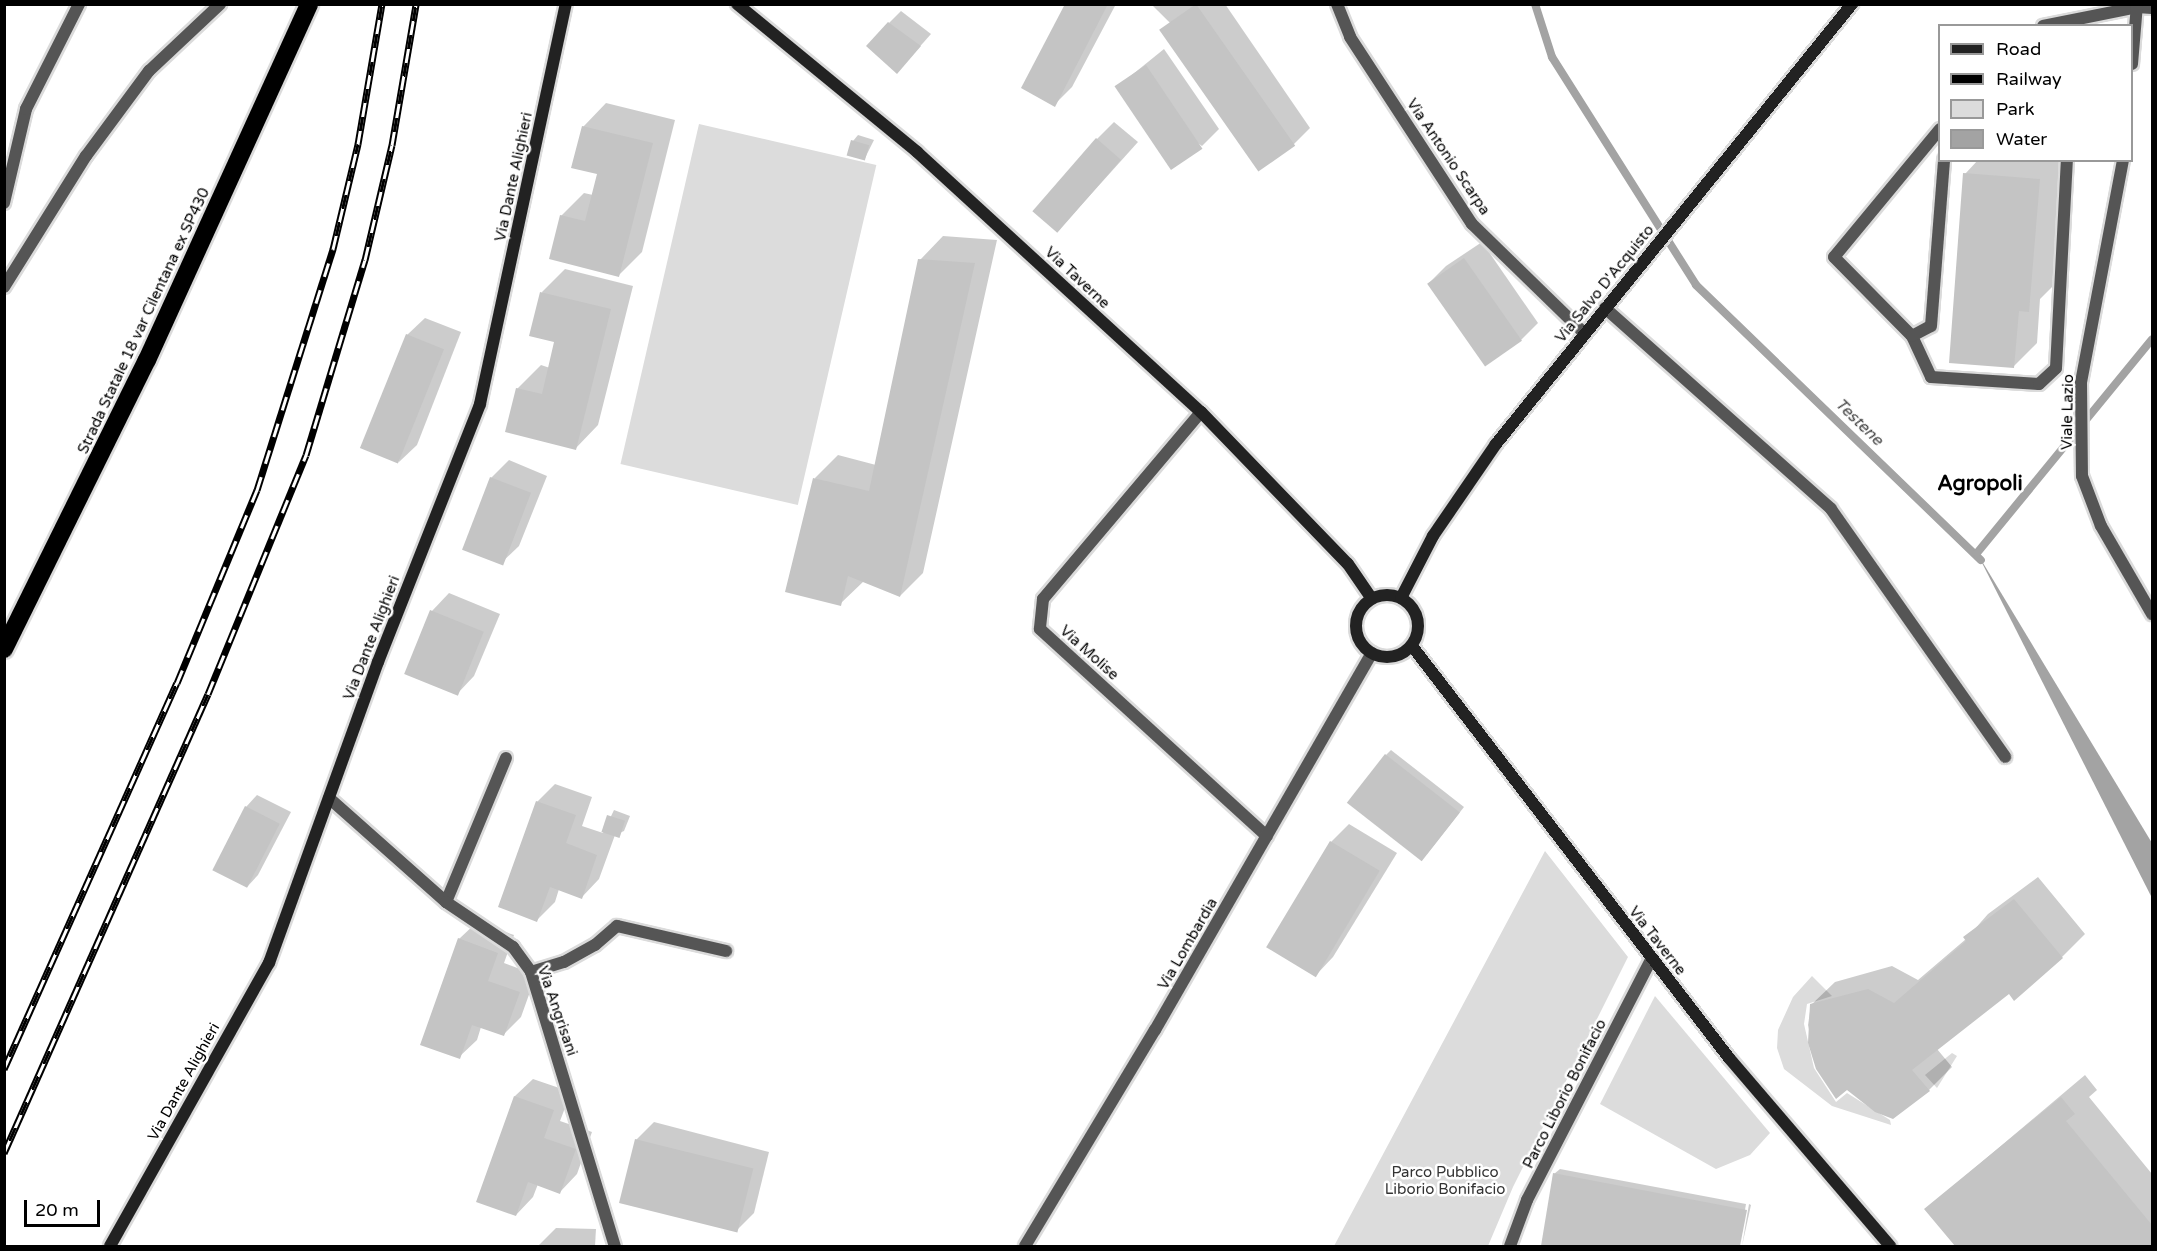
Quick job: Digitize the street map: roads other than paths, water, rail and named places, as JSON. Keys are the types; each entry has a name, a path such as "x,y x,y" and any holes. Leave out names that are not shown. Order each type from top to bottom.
{"highway":[{"name":"Strada Statale 18 var Cilentana ex SP430","path":"4,649 147,360 309,4"}],"street":[{"path":"4,203 26,109 79,4"},
{"path":"4,286 86,156 149,71 220,4"},
{"name":"Via Taverne","path":"737,4 917,152 1201,412 1348,564 1372,599"},
{"name":"Via Antonio Scarpa","path":"1337,4 1350,37 1472,224 1584,333"},
{"name":"Via Salvo D'Acquisto","path":"1401,598 1433,536 1496,444 1852,4"},
{"name":"Via Dante Alighieri","path":"110,1246 269,963 329,798 480,404 567,5"},
{"path":"2052,24 2137,6 2152,8"},
{"path":"2133,52 2137,6"},
{"path":"1938,131 1834,257 1912,336 1931,377 2039,384 2056,368 2067,162"},
{"path":"1912,336 1931,326 1944,162"},
{"name":"Viale Lazio","path":"2123,162 2081,383 2082,476 2102,526 2152,614"},
{"path":"4,262 13,274"},
{"path":"1608,304 1831,509 2005,758"},
{"name":"Via Molise","path":"1201,412 1043,599 1040,629 1267,836"},
{"path":"1381,595 1401,598 1418,619 1412,646 1389,657 1372,653 1359,639 1356,621 1372,599 1381,595"},
{"name":"Via Taverne","path":"1412,646 1448,688 1729,1058 1890,1246"},
{"name":"Via Lombardia","path":"1025,1246 1372,653"},
{"path":"446,902 506,758"},
{"name":"Via Angrisani","path":"329,798 446,902 513,947 531,972 615,1246"},
{"path":"531,972 574,956 617,926 726,951"},
{"name":"Parco Liborio Bonifacio","path":"1510,1246 1527,1200 1652,958"}],"water":[{"path":"1977,553 2152,843 2152,898"}],"waterway":[{"name":"Testene","path":"1535,4 1552,57 1696,285 1981,560"},
{"path":"1977,553 2152,339"}],"railway":[{"path":"4,1069 177,683 257,490 333,249 358,144 382,4"},
{"path":"4,1153 208,694 306,455 365,260 392,145 416,4"}],"district":[{"name":"Agropoli","path":"1980,484"}],"park label":[{"name":"Parco Pubblico Liborio Bonifacio","path":"1445,1180"}]}
